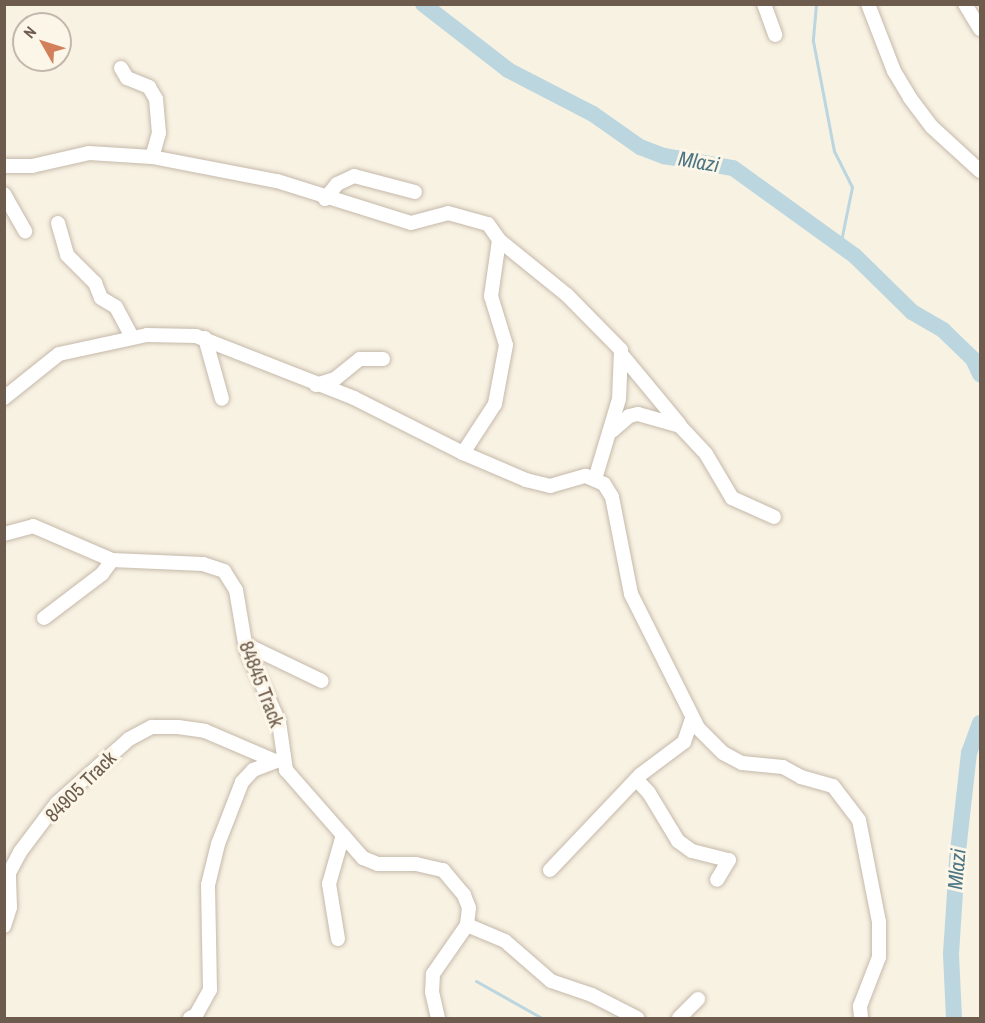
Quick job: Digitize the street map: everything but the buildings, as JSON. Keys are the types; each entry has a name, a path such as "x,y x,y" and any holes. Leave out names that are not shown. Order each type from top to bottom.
{"street":[{"path":"764,4 775,35"},
{"path":"868,4 894,71 910,98 932,127 981,171"},
{"path":"965,4 981,29"},
{"path":"121,68 127,78 149,87 156,99 159,133 152,157"},
{"path":"4,166 32,166 89,153 152,157 277,181 325,199 411,224 448,213 460,214 488,224 498,240 567,295 622,355 706,454 732,498 774,517"},
{"path":"325,199 337,184 354,176 415,192"},
{"path":"4,194 25,231"},
{"path":"58,223 67,255 95,283 101,298 116,307 132,337"},
{"path":"463,453 491,413 505,354 505,336 490,286 498,240"},
{"path":"4,398 59,354 132,337 205,338 403,420 463,453 550,486 576,477 595,479 612,497 631,594 692,719 705,737 732,758 762,766 783,766 801,777 833,786 855,812 879,922 877,966 860,1006 861,1018"},
{"path":"205,338 222,399"},
{"path":"595,479 612,431 622,355"},
{"path":"316,385 336,379 360,359 383,359"},
{"path":"612,431 629,416 638,414 680,426"},
{"name":"84845 Track","path":"4,534 33,526 112,560 203,564 224,572 236,590 245,644 279,722 284,745 278,760"},
{"path":"44,618 102,574 112,560"},
{"path":"245,644 322,681"},
{"path":"550,870 636,778 684,742 692,719"},
{"name":"84905 Track","path":"4,926 10,907 9,873 20,852 57,803 129,740 152,727 205,731 278,760"},
{"path":"190,1018 210,990 208,885 218,844 242,782 252,770 278,760 343,835 370,862 429,865 443,870 464,895 469,908 466,925 433,974 432,992 438,1018"},
{"path":"636,778 650,793 678,841 692,851 729,860 717,880"},
{"path":"338,939 329,884 343,835"},
{"path":"466,925 505,941 552,981 592,995 637,1018"},
{"path":"679,1018 698,999"}],"waterway":[{"name":"Mlazi","path":"423,4 508,70 593,114 640,147 664,156 733,168 855,256 912,312 943,330 973,359 980,374"},
{"path":"816,4 813,41 834,151 852,187 840,246"},
{"name":"Mlazi","path":"954,1018 951,954 957,860 969,753 980,723"},
{"path":"476,981 542,1018"}]}
